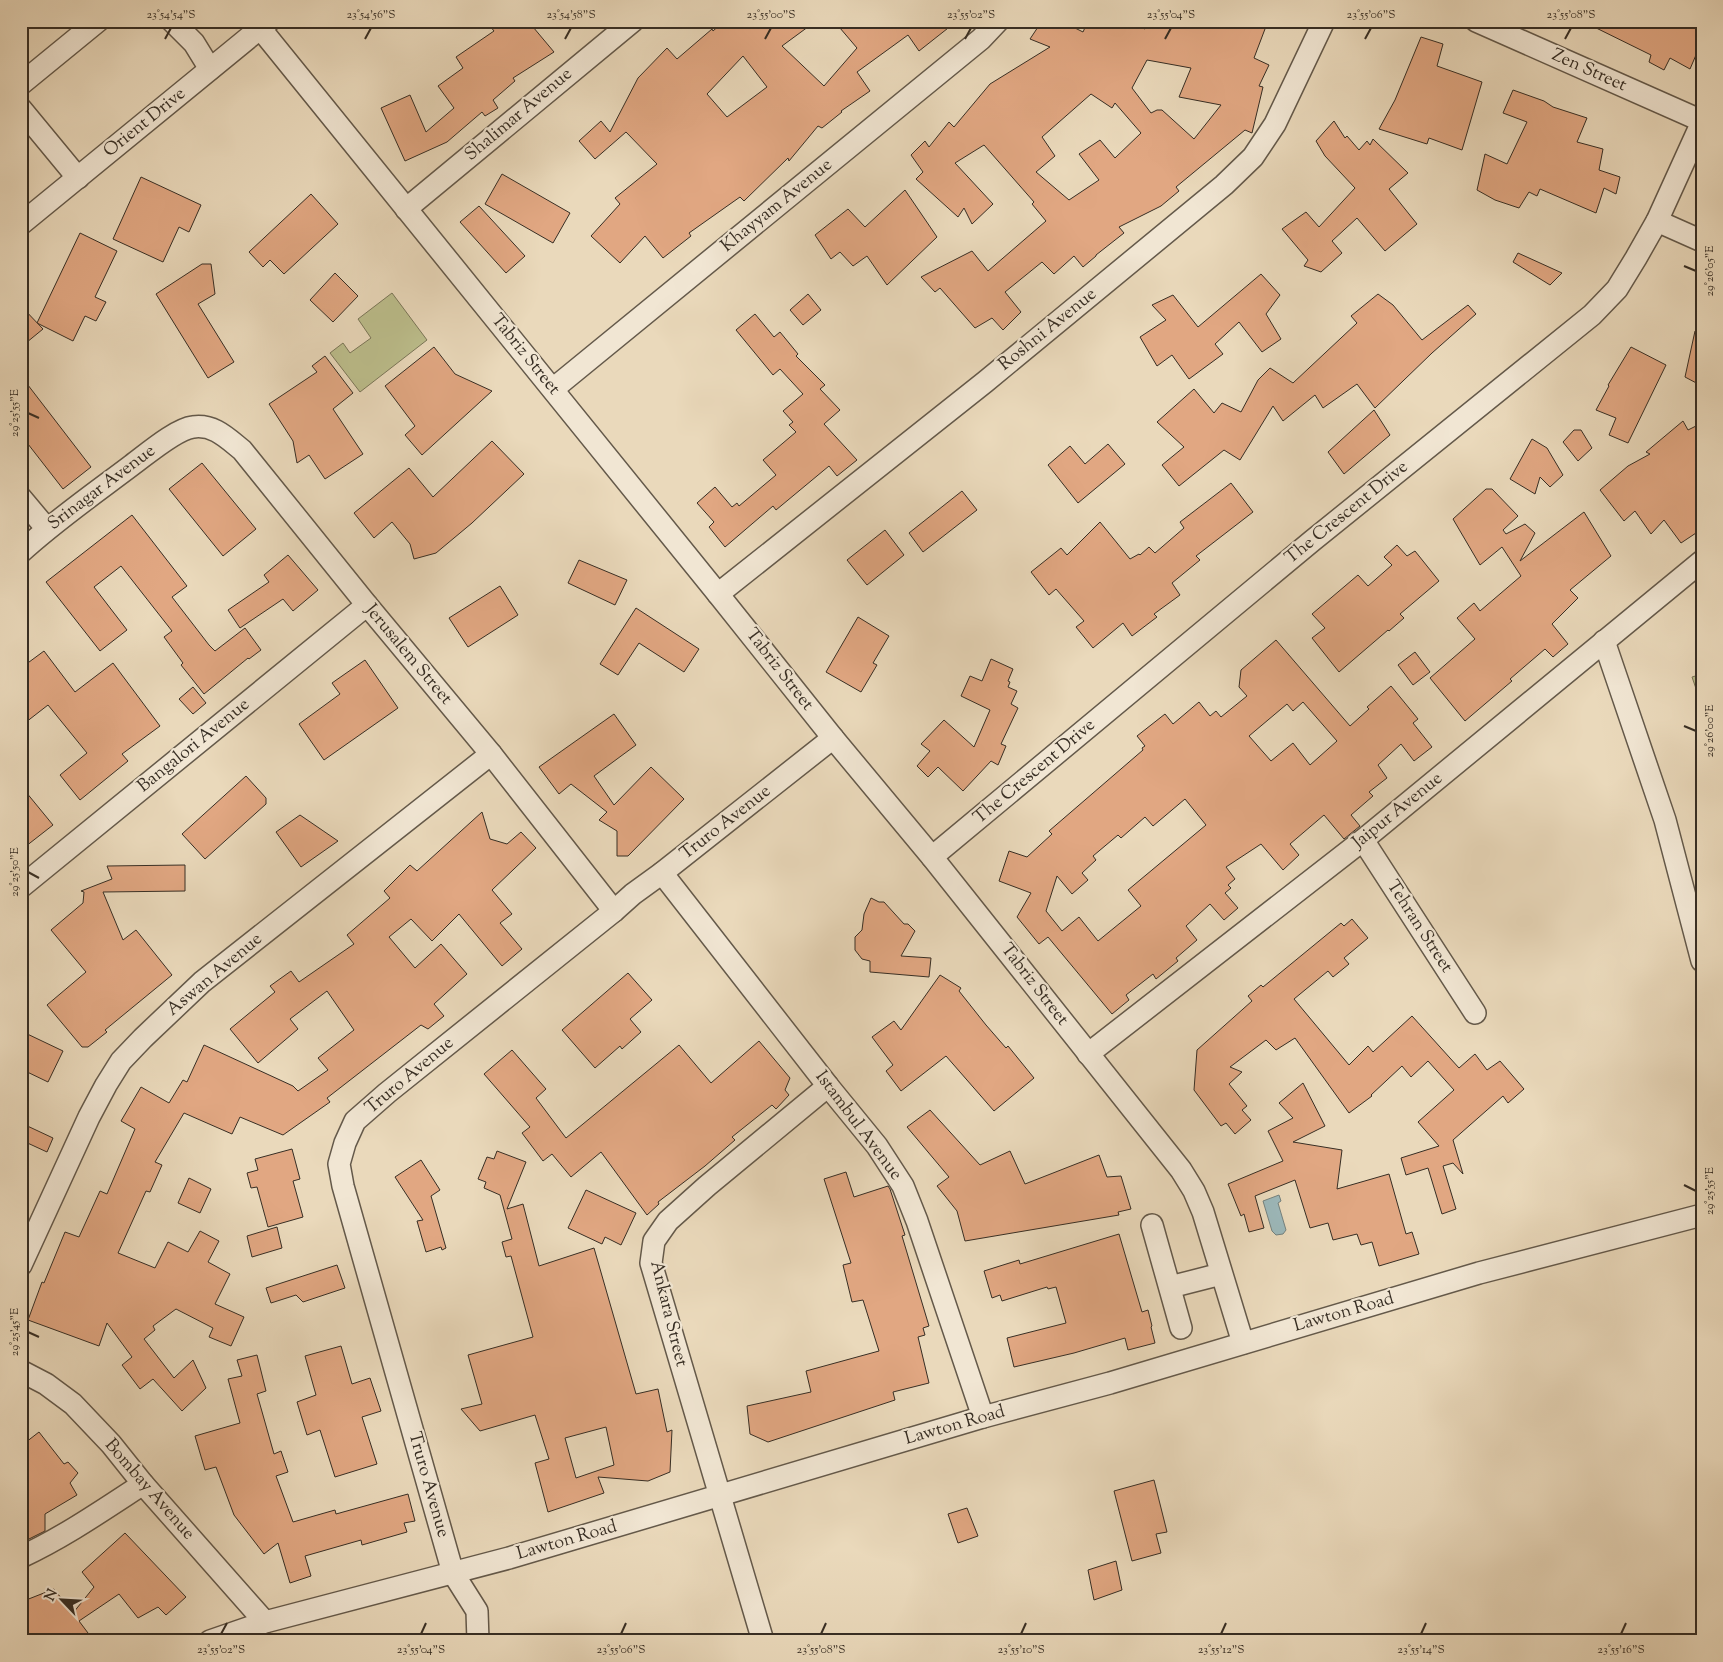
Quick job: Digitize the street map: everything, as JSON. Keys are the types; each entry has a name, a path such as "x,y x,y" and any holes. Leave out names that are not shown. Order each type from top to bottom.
{"street":[{"path":"21,84 98,21"},
{"path":"172,21 194,43 210,69"},
{"name":"Shalimar Avenue","path":"406,209 633,21"},
{"name":"Khayyam Avenue","path":"553,389 981,39 998,21"},
{"name":"Roshni Avenue","path":"718,594 993,376 1224,185 1253,157 1275,124 1324,21"},
{"name":"Zen Street","path":"1476,21 1702,121"},
{"name":"Orient Drive","path":"21,224 265,25"},
{"name":"Tabriz Street","path":"265,25 406,209 833,738 932,857 1186,1177 1202,1212 1243,1343"},
{"path":"21,109 78,178"},
{"name":"The Crescent Drive","path":"932,857 1312,541 1592,315 1617,289 1657,221 1702,121"},
{"path":"1657,221 1702,241"},
{"name":"Srinagar Avenue","path":"21,552 47,529 185,428"},
{"name":"Jerusalem Street","path":"185,428 212,428 224,434 242,450 367,605 491,754 614,911"},
{"path":"21,498 47,529"},
{"name":"Jaipur Avenue","path":"1088,1054 1363,840 1702,561"},
{"name":"Bangalori Avenue","path":"21,887 367,605"},
{"path":"1604,641 1665,820 1702,961"},
{"name":"Truro Avenue","path":"478,1641 477,1611 453,1574 343,1186 339,1164 345,1143 355,1121 428,1060 633,894 833,738"},
{"name":"Aswan Avenue","path":"21,1265 89,1117 106,1085 127,1055 202,982 491,754"},
{"name":"Tehran Street","path":"1363,840 1475,1013"},
{"name":"Istambul Avenue","path":"662,873 877,1146 903,1186 917,1221 983,1417"},
{"name":"Ankara Street","path":"763,1641 651,1263 654,1241 668,1221 707,1186 828,1086"},
{"name":"Lawton Road","path":"210,1641 265,1622 453,1574 983,1417 1110,1383 1479,1273 1702,1214"},
{"path":"1152,1225 1181,1328"},
{"path":"1170,1287 1221,1274"},
{"name":"Bombay Avenue","path":"21,1371 46,1384 72,1404 110,1444 265,1622"},
{"path":"21,1557 76,1528 143,1484"}],"green space":[{"path":"392,293 427,340 360,392 330,353 343,343 350,353 371,338 358,319"},
{"path":"1702,674 1702,706 1692,677"}],"water":[{"path":"1279,1195 1281,1201 1278,1203 1286,1230 1283,1234 1276,1235 1272,1231 1263,1201"}],"building":[{"path":"486,21 528,21 554,52 513,78 515,81 493,100 498,108 485,116 482,112 447,142 405,161 381,108 410,95 426,132 454,108 438,86 463,68 456,57 494,31"},
{"path":"724,21 816,21 782,46 824,86 857,48 834,21 957,21 919,51 908,35 857,72 870,91 841,111 822,128 818,126 789,161 788,158 744,201 740,197 689,233 691,236 663,258 645,236 620,263 591,236 620,204 615,198 657,164 626,132 595,159 579,141 601,121 610,132 638,78 667,48 677,59 712,29 713,31","holes":["743,56 767,87 727,117 707,94"]},
{"path":"1042,21 1061,21 1083,32 1088,21 1127,21 1145,29 1149,21 1268,21 1254,58 1269,65 1259,86 1263,87 1252,133 1245,130 1176,187 1179,191 1161,206 1119,227 1124,233 1083,267 1074,256 1054,274 1042,262 1005,292 1021,312 1003,330 992,318 975,328 940,288 935,292 921,277 972,251 988,271 1046,221 1032,204 1034,202 984,145 955,163 993,204 972,224 964,208 958,217 916,179 923,172 911,155 925,141 929,147 949,122 954,127 990,84 1050,47 1030,39","holes":["1147,60 1191,68 1179,97 1221,105 1194,139 1162,110 1151,113 1132,88","1091,94 1112,108 1115,103 1141,133 1115,158 1100,140 1079,154 1099,180 1069,200 1036,172 1055,156 1042,137"]},
{"path":"1582,21 1702,21 1702,41 1690,69 1670,58 1664,70 1649,62 1651,55"},
{"path":"1421,37 1443,44 1437,66 1482,82 1462,150 1429,138 1427,144 1379,129 1395,100"},
{"path":"1513,90 1544,101 1553,107 1587,118 1577,142 1603,149 1599,170 1620,177 1616,194 1604,188 1596,213 1540,189 1537,196 1529,192 1519,208 1495,200 1477,190 1485,154 1507,164 1527,122 1503,113"},
{"path":"1334,121 1345,138 1347,136 1359,150 1367,141 1370,145 1373,139 1408,173 1389,189 1417,224 1385,251 1357,218 1332,241 1342,253 1321,272 1304,266 1308,260 1282,229 1306,212 1319,227 1355,188 1325,156 1316,141"},
{"path":"502,174 570,213 553,243 485,204"},
{"path":"141,177 201,205 189,232 179,227 163,262 113,239"},
{"path":"905,190 937,237 887,285 867,256 853,266 840,252 831,259 815,235 848,209 865,227"},
{"path":"311,194 338,224 284,274 270,260 263,267 249,252"},
{"path":"479,206 525,256 506,273 460,222"},
{"path":"80,233 117,251 95,297 106,302 96,321 85,316 73,341 37,323"},
{"path":"1518,253 1562,273 1550,285 1513,262"},
{"path":"202,264 211,264 215,294 198,304 234,362 208,378 156,294"},
{"path":"335,273 358,296 333,322 310,300"},
{"path":"1261,274 1280,295 1266,314 1281,339 1262,352 1239,322 1215,344 1223,354 1189,379 1172,355 1157,366 1140,337 1166,320 1152,305 1173,295 1198,327"},
{"path":"808,294 821,310 803,325 790,310"},
{"path":"1378,294 1393,305 1422,340 1468,305 1476,314 1375,408 1357,384 1323,408 1315,395 1283,421 1273,406 1240,460 1224,450 1179,486 1162,465 1184,447 1157,422 1194,389 1214,413 1222,403 1241,412 1258,380 1270,368 1293,383 1357,323 1351,316"},
{"path":"21,306 43,329 21,347"},
{"path":"755,314 774,337 780,332 798,354 796,356 825,385 820,389 840,410 824,424 857,460 837,476 829,466 776,510 773,506 725,547 709,527 714,522 697,503 715,487 732,507 737,503 739,506 776,475 763,460 796,432 789,425 793,422 783,411 803,394 780,369 773,375 736,330"},
{"path":"1695,331 1702,332 1702,386 1685,377"},
{"path":"434,347 455,374 492,391 422,455 405,435 415,426 385,386"},
{"path":"1631,347 1666,365 1628,443 1609,435 1616,418 1596,410 1608,385"},
{"path":"325,356 353,393 333,409 363,454 325,479 309,455 297,463 293,441 269,404 317,372 312,366"},
{"path":"21,376 91,467 63,489 21,435"},
{"path":"1374,410 1390,435 1344,474 1328,452"},
{"path":"1683,421 1688,430 1702,423 1702,529 1681,543 1664,520 1651,534 1635,511 1624,521 1600,490 1628,466 1650,454 1646,452"},
{"path":"1574,430 1581,430 1592,448 1578,461 1563,442"},
{"path":"1532,439 1547,448 1563,475 1550,487 1540,477 1535,494 1510,479"},
{"path":"492,441 524,474 472,523 436,553 414,559 410,544 392,522 374,538 354,513 409,468 433,497"},
{"path":"1108,444 1125,464 1078,503 1048,465 1070,446 1085,464"},
{"path":"202,463 256,529 223,556 169,489"},
{"path":"1231,483 1253,512 1196,556 1200,560 1172,583 1180,595 1154,614 1157,617 1132,636 1123,623 1093,648 1076,627 1084,621 1056,589 1049,595 1031,572 1061,548 1067,555 1100,522 1130,559 1140,555 1149,547 1155,553 1184,528 1180,522"},
{"path":"1486,489 1492,489 1518,516 1503,530 1506,534 1525,524 1535,533 1520,561 1584,512 1611,556 1570,590 1578,598 1552,624 1568,644 1553,657 1545,649 1510,679 1512,681 1465,721 1430,678 1475,639 1457,618 1474,603 1480,611 1521,576 1502,547 1480,565 1453,519"},
{"path":"962,491 977,510 923,552 909,533"},
{"path":"132,515 187,586 172,597 209,645 215,651 245,628 261,650 248,658 204,694 181,665 183,663 164,637 172,631 121,566 94,587 127,630 100,651 46,582"},
{"path":"885,530 904,555 867,585 847,560"},
{"path":"1397,545 1407,556 1415,551 1439,581 1400,614 1404,618 1339,672 1312,638 1325,628 1312,614 1358,575 1368,586 1392,565 1384,557"},
{"path":"288,555 318,590 293,611 283,599 240,628 228,610 269,582 264,575"},
{"path":"579,560 627,580 615,605 568,583"},
{"path":"500,586 518,615 468,647 449,618"},
{"path":"636,608 699,649 684,672 639,643 618,675 600,664"},
{"path":"858,617 889,636 873,663 877,665 861,692 826,672"},
{"path":"1276,640 1350,726 1369,709 1367,707 1391,686 1418,719 1413,723 1432,747 1414,761 1401,744 1378,765 1387,778 1369,792 1373,796 1351,815 1360,826 1344,839 1324,815 1290,844 1299,855 1283,870 1261,844 1226,867 1235,879 1228,885 1231,888 1225,893 1238,908 1224,920 1210,904 1186,926 1197,940 1176,958 1178,961 1156,979 1153,974 1126,995 1129,1000 1112,1014 1048,937 1039,944 1017,917 1031,893 999,881 1009,851 1027,857 1052,834 1049,831 1143,750 1142,748 1145,746 1137,736 1165,714 1173,724 1199,702 1210,716 1216,711 1221,717 1247,696 1239,687 1241,670","holes":["1303,702 1337,741 1310,765 1293,743 1271,761 1249,736 1287,704 1293,711","1185,799 1206,825 1128,890 1141,906 1098,941 1079,917 1062,931 1046,911 1057,876 1072,894 1088,880 1082,873 1096,860 1093,856 1118,835 1121,838 1145,817 1153,826"]},
{"path":"44,651 75,692 113,663 160,726 122,754 128,761 80,800 60,775 87,753 48,705 21,726 21,668"},
{"path":"1415,652 1430,672 1413,685 1398,665"},
{"path":"991,659 1013,669 1008,681 1010,682 1008,687 1017,691 1011,704 1018,708 1001,744 1006,746 998,765 991,761 963,791 938,767 928,777 917,766 930,751 921,744 944,720 974,747 990,710 961,696 970,676 982,681"},
{"path":"365,660 398,708 324,760 299,724 340,694 332,683"},
{"path":"193,687 206,703 193,714 179,699"},
{"path":"614,714 636,745 594,776 614,805 651,767 684,799 628,856 617,856 617,831 599,820 607,812 571,784 559,794 539,767"},
{"path":"246,776 266,798 266,804 205,859 182,834"},
{"path":"21,786 53,825 21,850"},
{"path":"482,812 490,839 507,844 521,832 536,848 492,890 512,914 500,923 522,949 502,966 459,914 432,941 411,919 389,937 415,968 441,944 467,974 434,1004 444,1016 428,1029 421,1025 327,1098 330,1102 283,1135 240,1117 232,1134 184,1113 155,1162 162,1165 150,1192 146,1191 118,1253 155,1268 168,1242 188,1252 200,1231 219,1241 208,1262 230,1274 215,1304 244,1317 231,1346 209,1337 213,1328 176,1309 153,1326 155,1330 144,1339 174,1378 193,1360 206,1388 182,1411 153,1379 140,1389 122,1365 132,1357 107,1323 99,1346 28,1320 42,1282 44,1283 65,1232 79,1237 100,1191 107,1194 135,1129 121,1121 141,1087 169,1103 183,1080 187,1082 204,1045 293,1086 298,1091 328,1070 318,1058 354,1030 327,991 290,1019 298,1029 258,1063 230,1029 275,992 270,986 291,971 299,982 354,944 347,935 390,898 384,891 410,865 417,871"},
{"path":"300,815 338,841 301,867 276,832"},
{"path":"185,865 185,891 103,892 123,940 136,930 172,975 105,1030 107,1032 88,1047 82,1047 47,1005 86,972 51,930 83,903 84,892 81,891 112,879 107,866"},
{"path":"871,898 884,902 904,924 908,924 915,931 901,956 931,958 929,977 870,972 870,961 862,959 855,950 855,937 862,930 864,914"},
{"path":"1352,919 1368,938 1344,958 1349,964 1333,977 1328,971 1294,999 1349,1065 1368,1046 1373,1052 1412,1016 1459,1068 1475,1054 1487,1070 1500,1061 1524,1089 1508,1103 1503,1096 1453,1140 1463,1174 1453,1163 1443,1166 1456,1209 1442,1214 1428,1168 1406,1175 1401,1158 1439,1146 1418,1122 1454,1090 1428,1061 1411,1077 1402,1066 1372,1096 1349,1113 1295,1038 1276,1050 1266,1040 1230,1067 1242,1072 1229,1084 1247,1106 1242,1110 1251,1120 1235,1134 1226,1123 1221,1126 1194,1090 1197,1050 1252,1001 1248,996 1261,985 1263,987 1341,923 1344,926"},
{"path":"628,973 652,1000 630,1019 641,1032 622,1049 620,1046 595,1068 562,1030"},
{"path":"940,975 961,988 959,991 986,1025 1006,1048 1008,1046 1034,1078 994,1111 946,1056 901,1091 886,1071 893,1065 872,1037 894,1021 901,1030"},
{"path":"21,1031 63,1051 48,1082 21,1069"},
{"path":"759,1041 790,1078 785,1090 789,1095 776,1109 772,1105 732,1137 735,1140 658,1202 659,1204 647,1215 601,1152 571,1177 552,1154 543,1161 522,1133 530,1127 484,1074 512,1050 546,1089 536,1098 566,1138 679,1045 711,1083"},
{"path":"1303,1083 1325,1126 1293,1142 1342,1150 1337,1189 1389,1174 1406,1234 1412,1232 1419,1254 1379,1266 1372,1242 1361,1245 1357,1234 1333,1240 1328,1223 1310,1228 1295,1180 1255,1196 1264,1228 1249,1232 1244,1214 1241,1216 1228,1184 1283,1161 1268,1131 1293,1118 1279,1103"},
{"path":"930,1110 980,1165 1010,1151 1025,1184 1099,1155 1107,1177 1121,1176 1131,1209 1118,1212 1119,1215 965,1241 957,1211 937,1186 949,1177 907,1127"},
{"path":"21,1123 53,1138 47,1152 21,1140"},
{"path":"292,1149 300,1179 293,1181 303,1217 268,1227 257,1187 251,1188 247,1173 258,1170 255,1159"},
{"path":"497,1151 526,1162 507,1209 523,1204 539,1266 594,1248 636,1394 658,1389 667,1432 672,1430 670,1472 648,1481 598,1477 604,1493 548,1512 535,1463 549,1459 535,1415 480,1431 461,1409 482,1404 468,1355 533,1337 511,1256 506,1257 502,1242 512,1239 500,1195 484,1188 486,1182 478,1179 487,1157 494,1159","holes":["606,1427 614,1465 576,1478 565,1438"]},
{"path":"421,1160 440,1190 431,1196 446,1248 442,1250 441,1247 426,1252 417,1221 423,1220 395,1177"},
{"path":"846,1172 854,1197 888,1186 890,1189 905,1235 902,1236 929,1326 923,1328 925,1335 918,1337 929,1383 893,1392 895,1400 768,1442 750,1434 747,1406 811,1392 806,1371 879,1351 863,1300 852,1302 843,1265 851,1263 824,1179"},
{"path":"189,1178 211,1189 200,1213 178,1203"},
{"path":"586,1190 636,1213 621,1245 605,1237 602,1244 568,1228"},
{"path":"277,1227 282,1248 252,1257 247,1236"},
{"path":"1119,1234 1142,1312 1148,1310 1155,1343 1128,1350 1125,1338 1074,1353 1014,1367 1007,1338 1066,1323 1056,1287 1048,1289 1047,1287 1002,1301 1000,1295 992,1298 984,1271 1019,1260 1020,1264"},
{"path":"337,1265 345,1288 303,1302 296,1295 271,1303 266,1288"},
{"path":"341,1346 352,1384 370,1378 381,1411 362,1417 377,1464 335,1477 320,1430 307,1435 297,1402 316,1395 305,1356"},
{"path":"257,1355 266,1391 257,1394 274,1454 281,1451 288,1472 276,1476 293,1522 335,1510 336,1514 408,1494 415,1521 404,1523 407,1532 362,1545 361,1540 305,1556 311,1576 290,1583 278,1543 264,1554 234,1515 216,1467 205,1470 195,1436 240,1423 228,1379 242,1376 237,1360"},
{"path":"39,1432 64,1464 68,1462 78,1473 70,1483 77,1495 45,1514 45,1531 21,1543 21,1446"},
{"path":"1154,1480 1167,1532 1156,1534 1161,1553 1132,1561 1114,1491"},
{"path":"967,1508 978,1536 958,1543 948,1514"},
{"path":"125,1533 186,1597 166,1615 158,1607 138,1618 119,1594 79,1621 94,1641 21,1641 21,1602 54,1589 73,1613 94,1587 82,1572"},
{"path":"1116,1561 1122,1590 1094,1600 1088,1570"}]}
